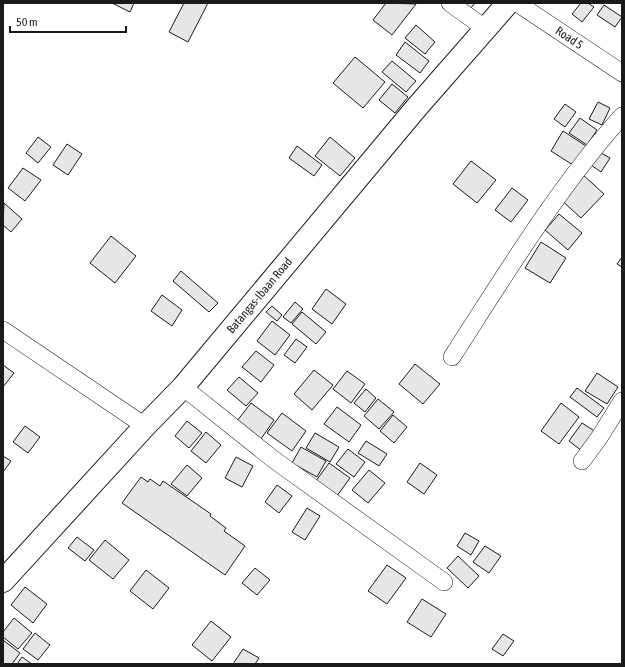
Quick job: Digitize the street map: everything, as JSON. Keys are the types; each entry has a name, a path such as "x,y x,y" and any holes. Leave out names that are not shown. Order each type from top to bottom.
{"main road":[{"name":"Batangas-Ibaan Road","path":"3,581 145,426 183,387 417,107 508,3"}],"street":[{"path":"450,3 486,29"},
{"name":"Road 5","path":"518,3 622,73"},
{"path":"452,357 525,244 573,175 622,116"},
{"path":"3,330 145,426"},
{"path":"183,387 273,458 444,582"},
{"path":"582,461 599,438 622,401"}],"building":[{"path":"112,3 134,3 130,12"},
{"path":"184,3 208,3 188,42 169,32"},
{"path":"386,3 416,4 392,35 373,20"},
{"path":"462,3 475,3 470,9"},
{"path":"581,3 588,3 594,7 582,22 572,14"},
{"path":"604,5 622,17 615,27 597,15"},
{"path":"416,25 435,42 425,54 405,38"},
{"path":"405,42 429,61 420,73 396,55"},
{"path":"355,57 385,82 363,108 333,83"},
{"path":"392,61 416,81 406,92 382,72"},
{"path":"392,84 408,97 395,113 379,100"},
{"path":"598,102 610,108 602,125 589,119"},
{"path":"565,104 576,112 565,127 554,119"},
{"path":"580,118 597,130 587,145 569,133"},
{"path":"563,131 586,146 573,165 551,151"},
{"path":"38,137 51,147 38,163 26,153"},
{"path":"330,137 355,158 340,176 315,156"},
{"path":"67,144 82,154 68,175 53,165"},
{"path":"297,146 322,165 314,176 289,158"},
{"path":"599,152 610,158 601,172 591,165"},
{"path":"471,161 496,180 477,203 453,184"},
{"path":"23,168 41,180 25,201 8,188"},
{"path":"581,173 604,194 581,218 559,198"},
{"path":"512,188 528,200 511,222 495,210"},
{"path":"4,203 22,219 11,232 3,225"},
{"path":"559,214 582,233 568,250 545,230"},
{"path":"111,236 136,256 115,283 90,263"},
{"path":"541,242 566,258 550,283 525,268"},
{"path":"622,257 622,267 617,264"},
{"path":"181,271 218,303 209,312 173,281"},
{"path":"326,289 346,304 332,324 312,309"},
{"path":"162,295 182,310 172,326 151,311"},
{"path":"295,302 303,309 291,323 283,317"},
{"path":"272,306 282,315 277,321 266,312"},
{"path":"302,312 326,332 316,344 292,324"},
{"path":"272,321 290,335 275,355 257,341"},
{"path":"296,339 307,347 295,363 284,355"},
{"path":"256,351 274,365 261,382 242,367"},
{"path":"415,364 440,384 423,404 399,384"},
{"path":"3,365 14,373 3,387"},
{"path":"314,370 333,385 312,410 294,394"},
{"path":"347,371 365,384 351,403 333,389"},
{"path":"597,373 618,387 607,404 585,391"},
{"path":"239,377 258,393 246,406 227,390"},
{"path":"577,388 604,408 597,417 570,397"},
{"path":"366,389 376,398 365,412 354,403"},
{"path":"378,399 394,412 379,429 364,416"},
{"path":"251,403 274,420 261,439 237,421"},
{"path":"561,403 579,417 559,444 541,431"},
{"path":"337,407 361,425 349,442 324,424"},
{"path":"282,413 306,431 292,451 267,433"},
{"path":"393,415 407,427 394,443 380,431"},
{"path":"187,421 202,433 189,448 175,436"},
{"path":"582,423 596,432 582,451 569,441"},
{"path":"25,426 40,437 28,453 13,442"},
{"path":"206,432 221,445 206,463 191,451"},
{"path":"315,433 339,447 330,462 306,448"},
{"path":"366,441 387,454 379,466 358,453"},
{"path":"301,447 326,461 317,477 292,463"},
{"path":"348,449 365,462 354,477 336,464"},
{"path":"3,456 11,461 3,472"},
{"path":"236,457 253,466 242,487 225,478"},
{"path":"329,463 350,478 334,500 313,485"},
{"path":"420,463 437,475 424,494 407,482"},
{"path":"187,465 202,478 187,496 171,484"},
{"path":"369,470 385,483 368,503 352,490"},
{"path":"141,477 148,482 150,479 160,486 163,481 211,514 210,516 226,528 224,531 245,546 225,575 122,503"},
{"path":"277,485 292,496 279,513 265,502"},
{"path":"307,508 320,516 305,540 292,532"},
{"path":"465,533 479,541 471,555 457,546"},
{"path":"77,537 94,550 85,561 68,548"},
{"path":"105,540 129,560 113,579 89,560"},
{"path":"485,546 501,556 489,573 473,562"},
{"path":"458,556 479,576 468,588 447,568"},
{"path":"387,565 406,578 387,604 368,591"},
{"path":"255,568 270,580 257,595 242,583"},
{"path":"146,570 169,588 153,609 130,591"},
{"path":"25,587 47,604 33,623 11,605"},
{"path":"422,599 446,614 431,637 407,622"},
{"path":"14,618 32,633 18,649 3,637 3,632"},
{"path":"211,621 231,637 212,661 192,645"},
{"path":"35,633 50,645 38,660 23,649"},
{"path":"503,634 514,641 503,656 492,649"},
{"path":"3,640 20,653 12,664 3,664"},
{"path":"243,649 259,658 255,664 233,664"},
{"path":"22,657 32,664 17,664"}]}
